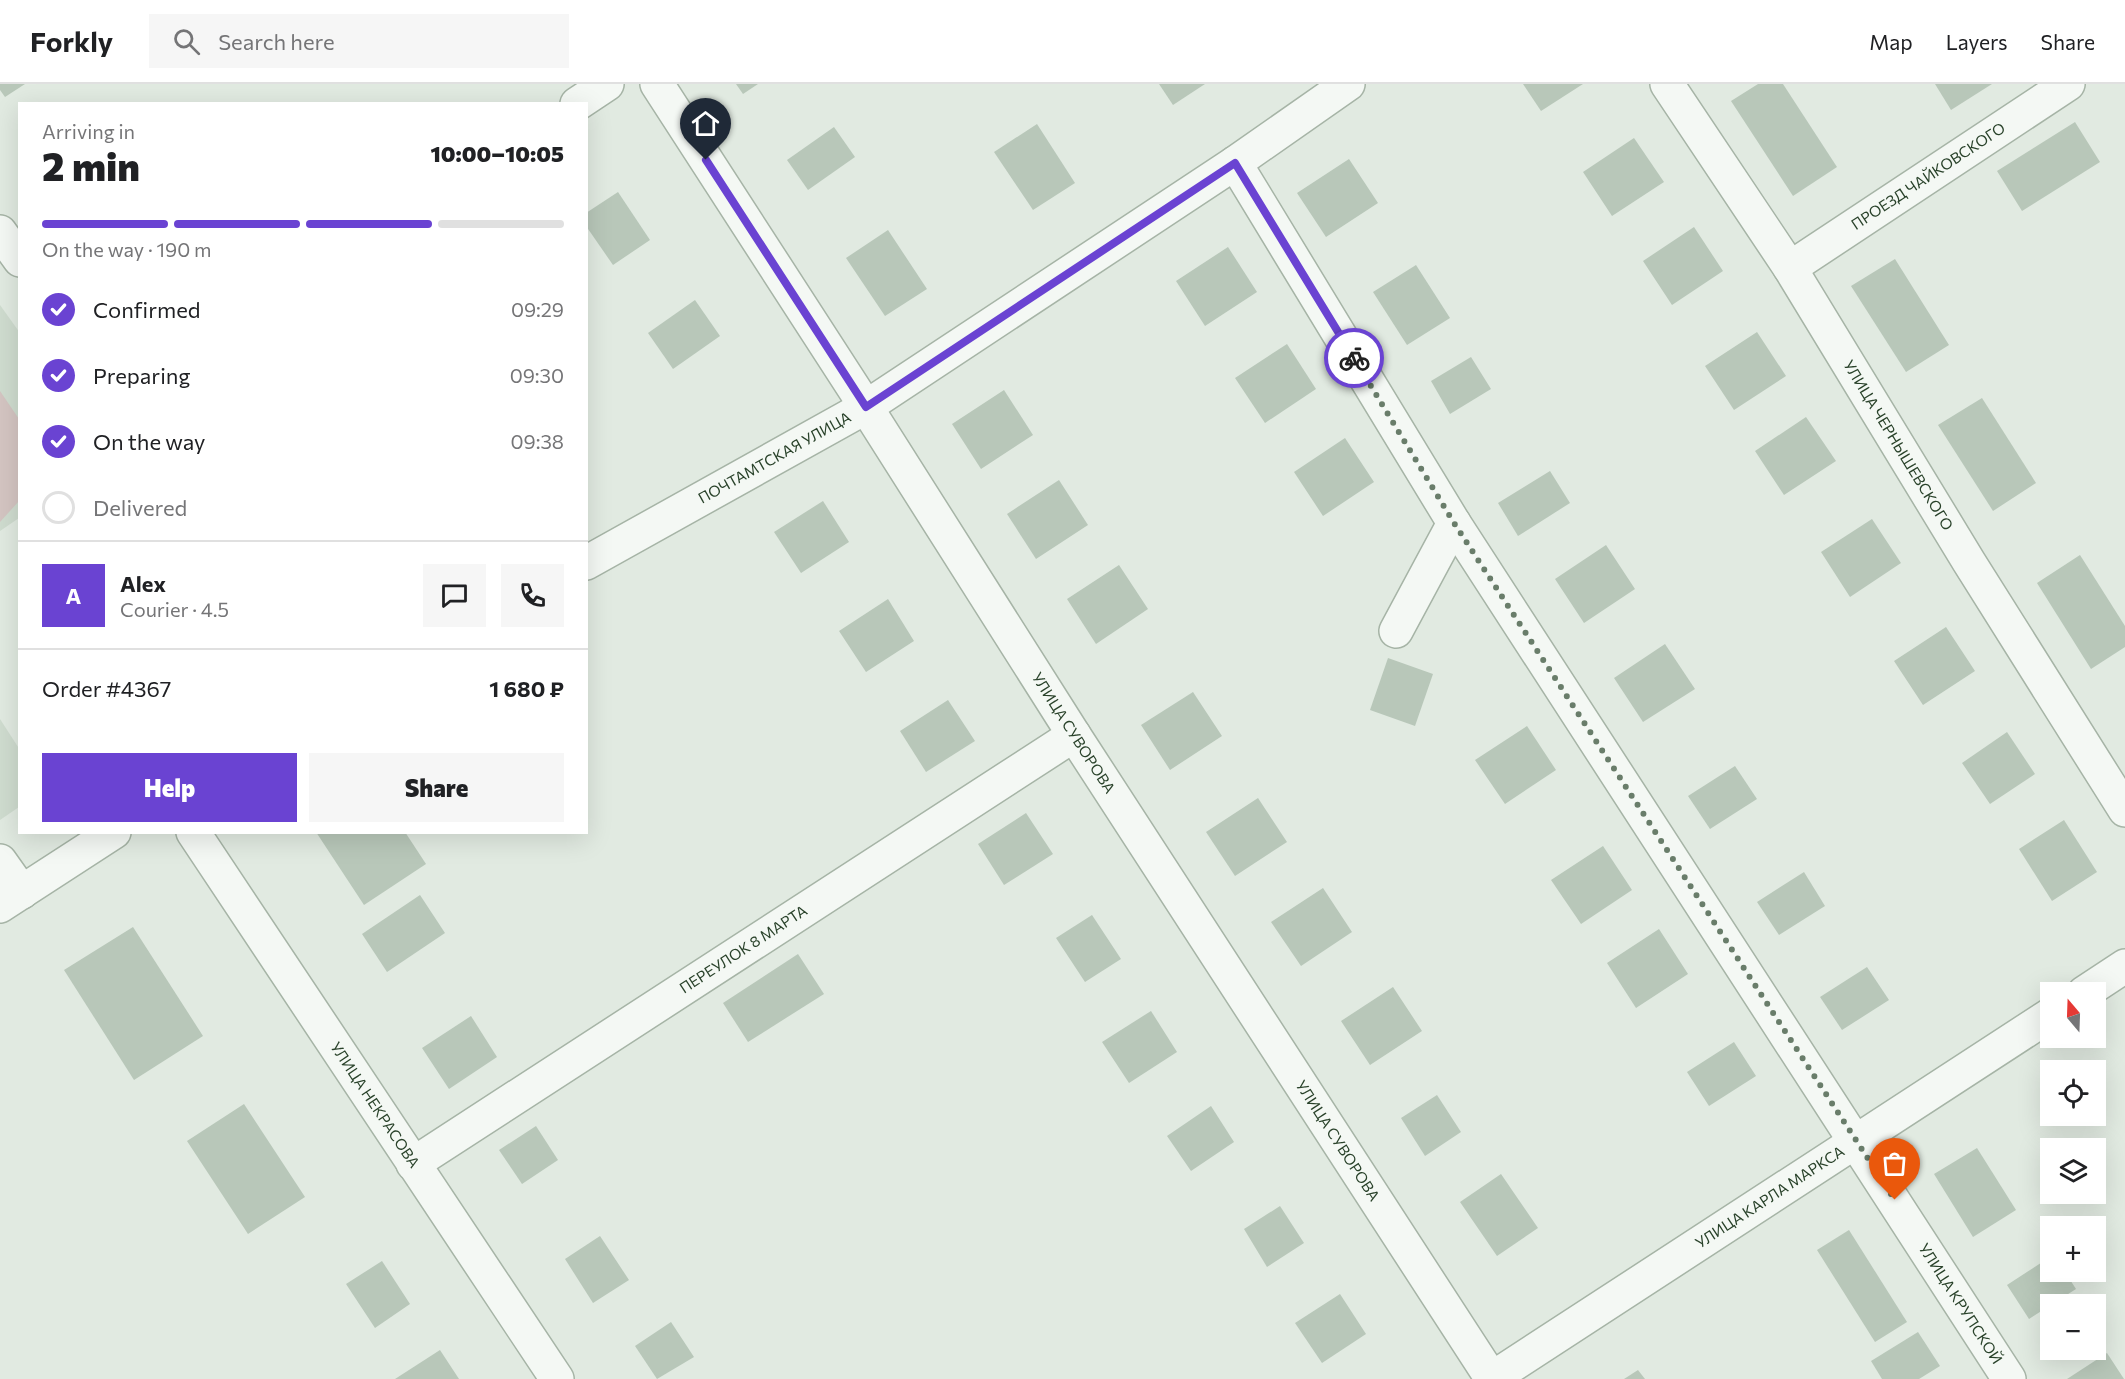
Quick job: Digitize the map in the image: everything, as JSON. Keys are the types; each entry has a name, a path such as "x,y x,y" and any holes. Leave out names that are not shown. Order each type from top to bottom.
{"street":[{"path":"580,102 607,84"},
{"name":"УЛИЦА СУВОРОВА","path":"657,84 1074,735 1491,1379"},
{"name":"ПОЧТАМТСКАЯ УЛИЦА","path":"588,562 866,407 1235,163 1348,84"},
{"name":"УЛИЦА ЧЕРНЫШЕВСКОГО","path":"1667,84 1790,268 1969,562 2125,810"},
{"name":"ПРОЕЗД ЧАЙКОВСКОГО","path":"1790,268 2068,84"},
{"name":"УЛИЦА КРУПСКОЙ","path":"1235,163 1454,523 2009,1379"},
{"path":"0,232 18,257"},
{"path":"1396,631 1454,523"},
{"name":"ПЕРЕУЛОК 8 МАРТА","path":"413,1164 1074,735"},
{"path":"0,861 11,899 111,834"},
{"name":"УЛИЦА НЕКРАСОВА","path":"194,834 557,1379"},
{"path":"2101,982 2125,966"},
{"name":"УЛИЦА КАРЛА МАРКСА","path":"1491,1379 2040,1021"}],"shaded area":[{"path":"0,305 18,330 18,519 0,531"},
{"path":"0,391 18,418 18,502 0,522"},
{"path":"0,719 18,747 18,808 0,820"}],"building":[{"path":"0,84 25,84 5,97 0,90"},
{"path":"736,84 758,84 743,94"},
{"path":"1159,84 1205,84 1173,105"},
{"path":"1523,84 1583,84 1541,111"},
{"path":"1758,84 1783,84 1837,167 1793,196 1731,101"},
{"path":"1935,84 1992,84 1951,110"},
{"path":"2075,122 2100,162 2022,211 1997,171"},
{"path":"1037,124 1075,183 1033,210 994,152"},
{"path":"834,127 855,157 808,190 787,160"},
{"path":"1634,138 1664,182 1612,216 1583,172"},
{"path":"1349,159 1378,203 1326,237 1297,193"},
{"path":"618,192 650,240 613,265 588,229 588,212"},
{"path":"1694,227 1723,271 1672,305 1643,261"},
{"path":"888,230 927,289 885,316 846,258"},
{"path":"1228,247 1257,292 1205,326 1176,281"},
{"path":"1895,259 1949,345 1906,372 1851,286"},
{"path":"1416,265 1450,318 1407,345 1373,292"},
{"path":"695,300 720,336 673,369 648,333"},
{"path":"1757,332 1786,376 1734,410 1705,366"},
{"path":"1287,344 1316,389 1265,423 1235,378"},
{"path":"1471,357 1491,389 1450,414 1431,381"},
{"path":"1004,390 1033,435 981,469 952,424"},
{"path":"1982,398 2036,483 1993,511 1938,425"},
{"path":"1806,417 1836,461 1784,495 1755,451"},
{"path":"1345,438 1374,482 1323,516 1294,472"},
{"path":"1550,471 1570,503 1518,536 1498,503"},
{"path":"1059,480 1088,525 1036,559 1007,514"},
{"path":"823,501 849,542 801,573 774,532"},
{"path":"1872,519 1901,563 1850,597 1821,552"},
{"path":"1606,545 1635,589 1584,623 1555,579"},
{"path":"2080,555 2125,626 2125,647 2091,669 2037,583"},
{"path":"1119,565 1148,609 1096,644 1067,599"},
{"path":"888,599 914,641 866,672 839,631"},
{"path":"1946,627 1975,671 1923,705 1894,661"},
{"path":"1665,644 1695,689 1643,722 1614,678"},
{"path":"1388,658 1433,674 1415,726 1370,710"},
{"path":"1193,692 1222,736 1170,770 1141,725"},
{"path":"948,700 975,741 926,772 900,731"},
{"path":"1527,726 1556,770 1505,804 1475,760"},
{"path":"2007,732 2035,774 1990,804 1962,763"},
{"path":"1735,766 1757,799 1710,829 1688,796"},
{"path":"1258,798 1287,842 1235,876 1206,832"},
{"path":"1026,813 1053,854 1004,885 978,844"},
{"path":"2064,820 2097,872 2052,901 2019,849"},
{"path":"317,834 406,834 426,864 364,905"},
{"path":"1603,846 1632,890 1581,924 1551,880"},
{"path":"1804,872 1825,906 1779,935 1757,902"},
{"path":"1323,888 1352,932 1301,966 1271,922"},
{"path":"420,895 445,933 387,972 362,934"},
{"path":"1092,915 1121,959 1085,982 1056,938"},
{"path":"133,927 203,1036 134,1080 64,970"},
{"path":"1659,929 1688,974 1636,1008 1607,963"},
{"path":"798,954 824,994 748,1042 723,1003"},
{"path":"1867,967 1889,1000 1842,1030 1820,997"},
{"path":"1393,987 1422,1031 1370,1065 1341,1021"},
{"path":"1151,1011 1177,1052 1129,1083 1102,1042"},
{"path":"471,1016 497,1057 449,1089 422,1048"},
{"path":"1734,1042 1756,1076 1709,1106 1687,1072"},
{"path":"1437,1095 1461,1132 1425,1156 1401,1118"},
{"path":"244,1104 305,1197 248,1234 187,1141"},
{"path":"1211,1106 1234,1142 1191,1171 1167,1136"},
{"path":"536,1126 558,1160 522,1184 499,1150"},
{"path":"1977,1148 2016,1210 1973,1237 1934,1174"},
{"path":"1501,1174 1538,1228 1497,1256 1460,1202"},
{"path":"1280,1206 1304,1243 1267,1267 1244,1229"},
{"path":"1849,1230 1907,1322 1875,1342 1817,1250"},
{"path":"600,1236 629,1280 593,1303 565,1259"},
{"path":"382,1261 410,1304 375,1328 346,1284"},
{"path":"2040,1264 2040,1282 2071,1282 2076,1289 2068,1294 2040,1294 2040,1312 2029,1319 2007,1285"},
{"path":"1340,1294 1366,1334 1322,1363 1295,1323"},
{"path":"671,1322 694,1357 657,1379 635,1346"},
{"path":"1918,1332 1940,1366 1919,1379 1882,1379 1871,1361"},
{"path":"440,1350 459,1379 395,1379"},
{"path":"2106,1354 2124,1379 2067,1379 2096,1360 2106,1360"},
{"path":"1638,1370 1645,1379 1624,1379"}],"way so far":[{"path":"1354,358 1454,523 1895,1200"}],"route":[{"path":"706,160 866,407 1235,163 1354,358"}]}
